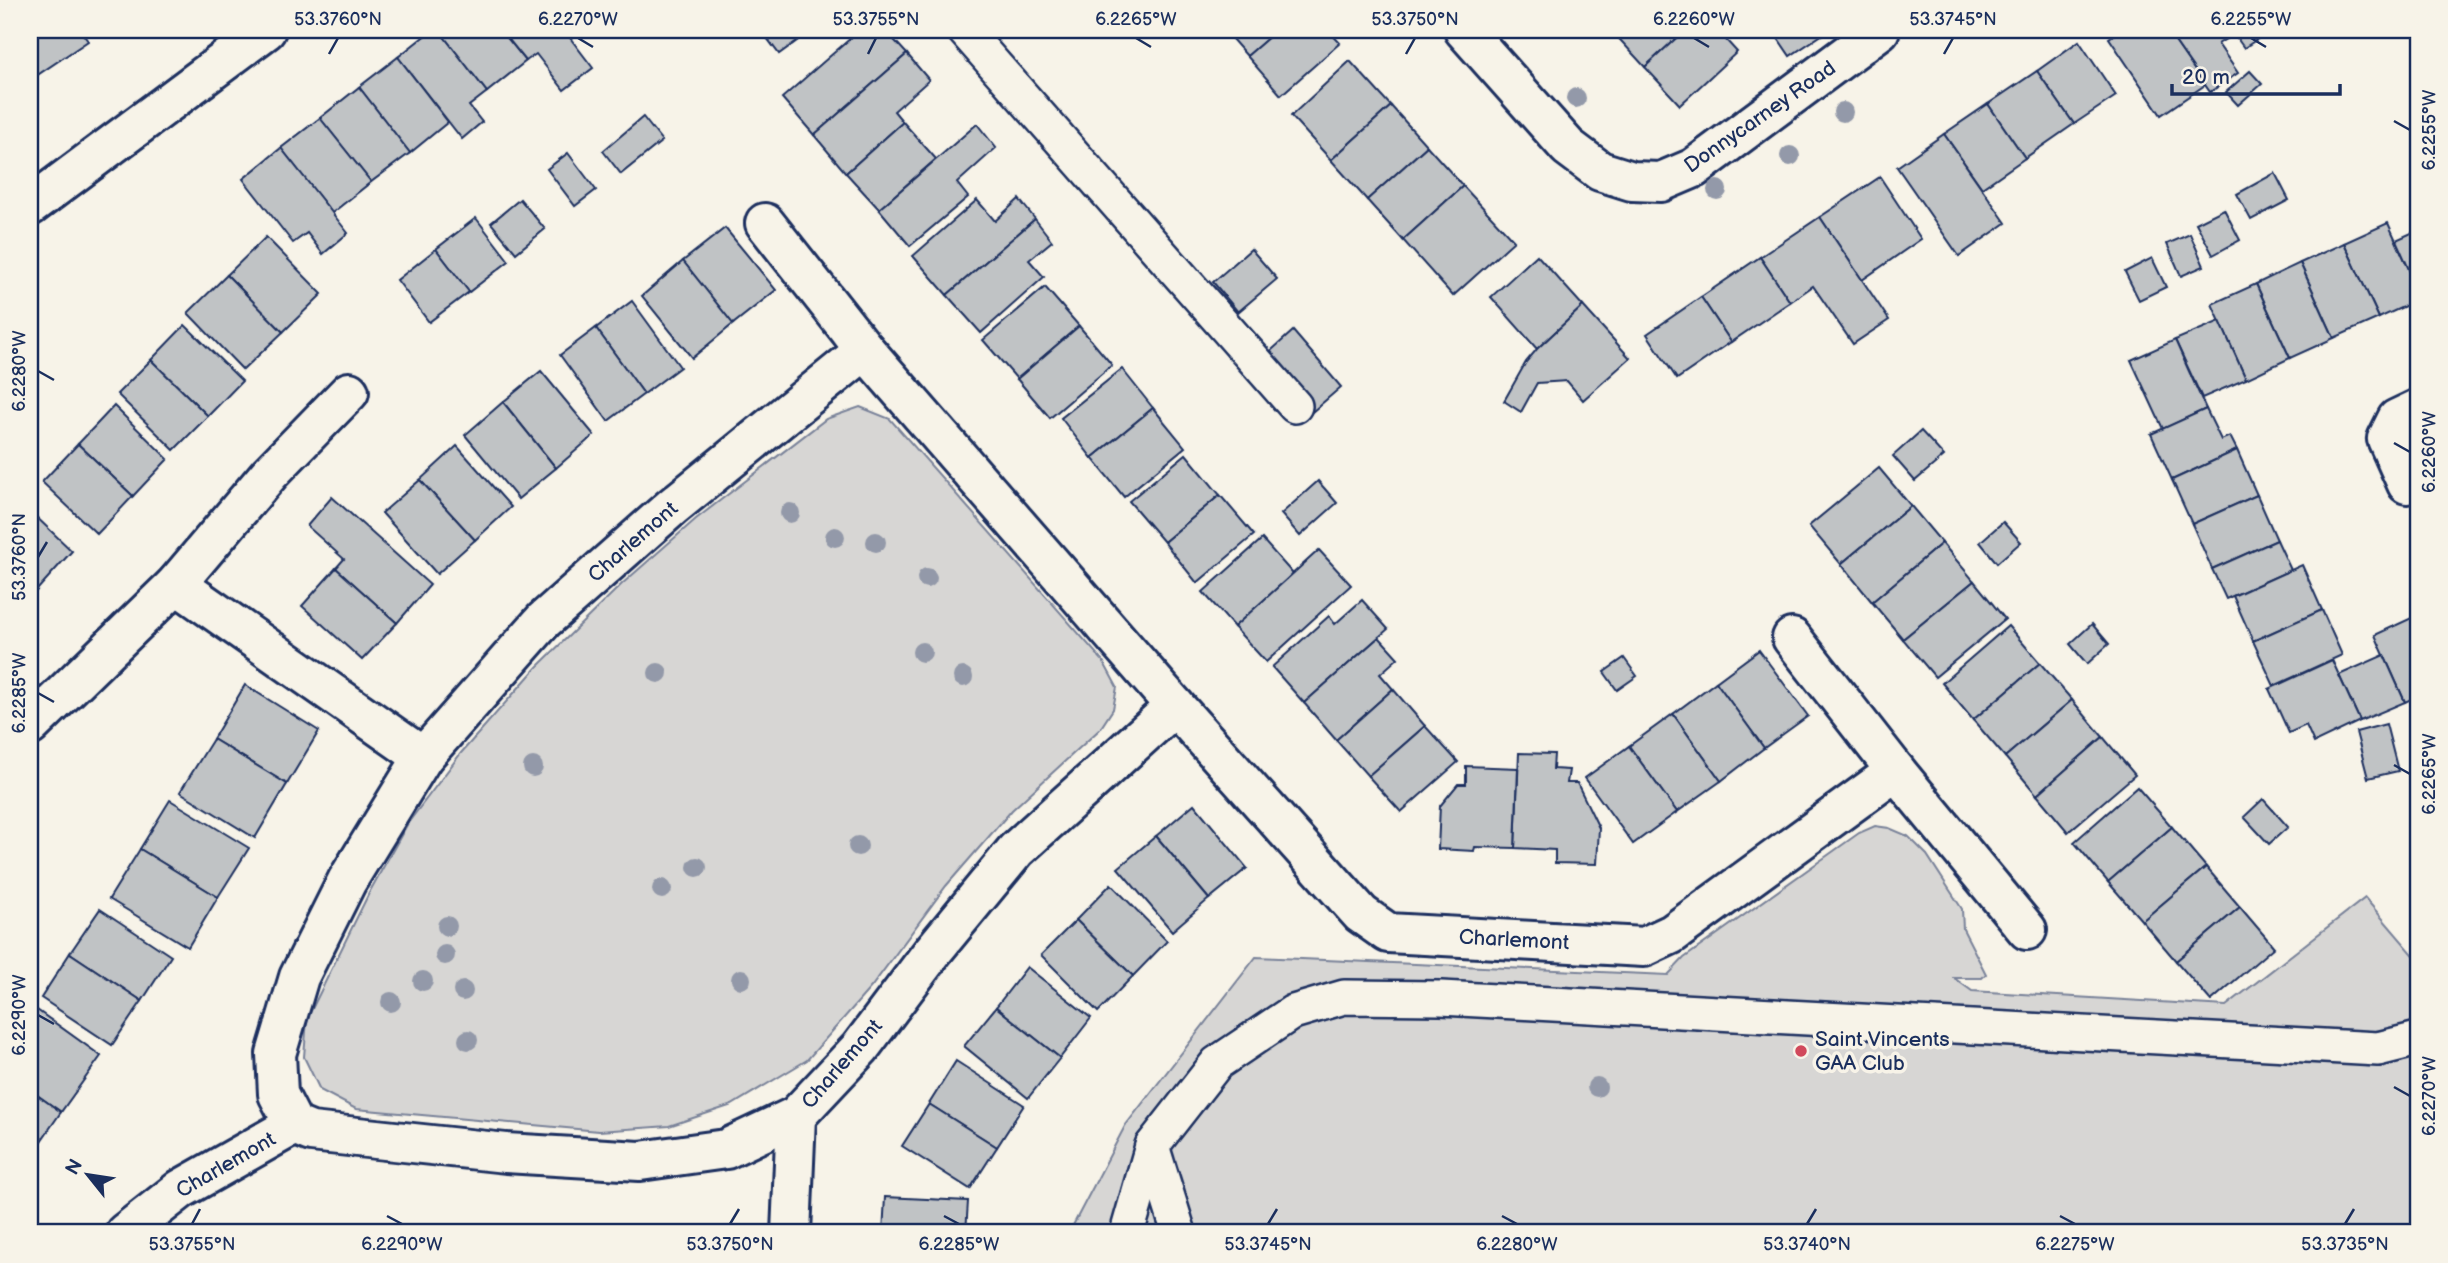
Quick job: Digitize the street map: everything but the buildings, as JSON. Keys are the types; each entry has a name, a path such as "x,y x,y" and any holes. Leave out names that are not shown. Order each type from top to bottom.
{"street":[{"path":"30,206 266,30"},
{"name":"Donnycarney Road","path":"1464,30 1568,147 1600,171 1632,181 1661,182 1694,168 1880,30"},
{"name":"Charlemont","path":"765,223 865,350 1175,706 1360,914 1388,933 1644,947 1672,934 1896,771"},
{"name":"Charlemont","path":"865,350 672,507 544,620 423,757 347,881 299,977 276,1054 278,1094 294,1125 312,1132 506,1153 640,1161 726,1149 796,1116 860,1048 933,951 1016,850 1175,706"},
{"path":"30,726 176,584 270,474 349,392"},
{"path":"2407,484 2387,439 2397,419 2418,409"},
{"path":"176,584 423,757"},
{"path":"1792,638 1896,771 2027,930"},
{"name":"Charlemont","path":"791,1233 796,1116"},
{"name":"Charlemont","path":"125,1233 181,1189 294,1125"}],"lane":[{"path":"964,30 1295,406"},
{"path":"1127,1233 1152,1146 1217,1063 1293,1012 1344,997 1441,998 2378,1049 2418,1039"},
{"path":"1152,1146 1180,1233"}],"shaded area":[{"path":"860,407 890,419 1103,661 1117,687 1113,709 1100,729 1012,810 946,886 872,986 807,1060 732,1105 669,1126 599,1131 356,1109 320,1090 304,1057 307,1019 370,891 408,823 461,753 537,667 622,584 696,519 826,419"},
{"name":"Saint Vincents GAA Club","path":"1875,826 1889,828 1908,836 1927,855 1962,909 1963,929 1986,974 1982,978 1954,978 1972,991 2226,1006 2365,898 2418,960 2418,1233 1069,1233 1125,1126 1256,957 1668,975 1684,958 1859,833"}],"place":[{"name":"Saint Vincents GAA Club","path":"1801,1051"}]}
